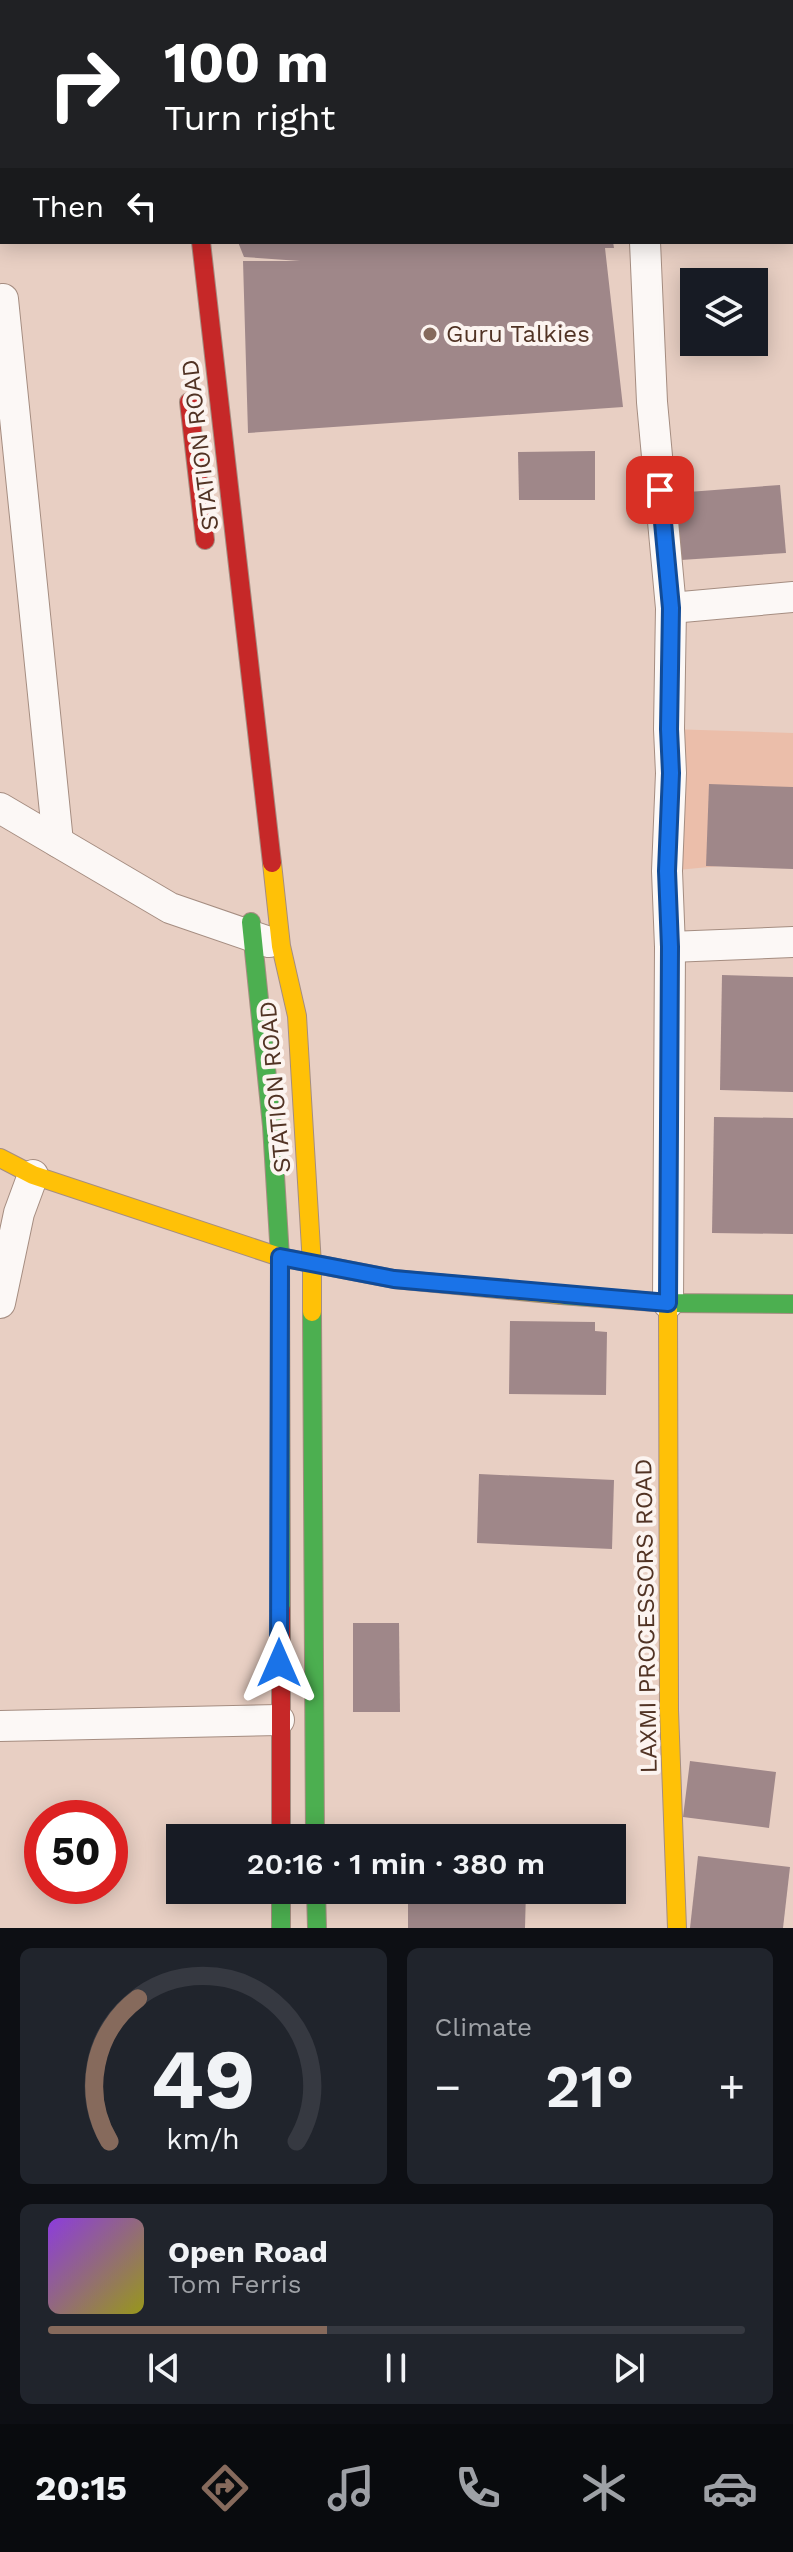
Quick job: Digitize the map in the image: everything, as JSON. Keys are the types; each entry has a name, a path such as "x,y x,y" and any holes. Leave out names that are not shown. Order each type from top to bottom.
{"main road":[{"name":"STATION ROAD","path":"201,244 261,930 280,1257 281,1824"},
{"name":"STATION ROAD","path":"186,380 207,550"},
{"name":"STATION ROAD","path":"261,930 297,1016 312,1265 315,1824"},
{"path":"0,1158 33,1175 312,1265 394,1279 668,1303 793,1304"},
{"name":"LAXMI PROCESSORS ROAD","path":"668,1303 669,1710 677,1928"},
{"path":"281,1904 281,1928"},
{"path":"316,1904 317,1928"}],"street":[{"path":"645,244 652,402 671,608 671,773 667,871 670,947 668,1303"},
{"path":"3,299 58,842"},
{"path":"671,608 793,597"},
{"path":"0,808 170,908 261,930"},
{"path":"670,947 793,942"},
{"path":"0,1303 19,1213 33,1175"},
{"path":"0,1726 279,1720"}],"shaded area":[{"path":"669,729 793,733 793,859 667,871"}],"building":[{"name":"Guru Talkies","path":"239,244 613,244 614,248 605,248 623,407 248,433 243,261 300,261 244,257"},
{"path":"595,451 595,500 519,500 518,452"},
{"path":"780,485 786,553 681,560 675,493"},
{"path":"709,784 793,787 793,869 706,866"},
{"path":"722,975 793,977 793,1092 720,1090"},
{"path":"714,1117 793,1118 793,1234 712,1233"},
{"path":"510,1321 595,1322 595,1331 607,1332 606,1395 509,1394"},
{"path":"479,1474 614,1480 612,1549 477,1543"},
{"path":"353,1623 399,1623 400,1712 353,1712"},
{"path":"690,1761 776,1772 769,1828 683,1817"},
{"path":"698,1856 790,1867 783,1928 690,1928"},
{"path":"408,1904 526,1904 525,1928 408,1928"}],"traffic: fast":[{"path":"251,922 272,1126 280,1257 281,1610"},
{"path":"561,1295 668,1303 793,1304"},
{"path":"312,1312 315,1824"},
{"path":"281,1904 281,1928"},
{"path":"316,1904 317,1928"}],"traffic: slow":[{"path":"272,863 281,946 297,1016 312,1312"},
{"path":"0,1158 33,1175 280,1257 394,1279 561,1295"},
{"path":"668,1303 669,1710 677,1928"}],"traffic: jam":[{"path":"201,244 272,863"},
{"path":"189,402 205,540"},
{"path":"281,1610 281,1824"}],"place":[{"name":"Guru Talkies","path":"430,334"}],"route":[{"path":"279,1663 280,1257 394,1279 668,1303 670,947 667,871 671,773 671,608 660,490"}]}
